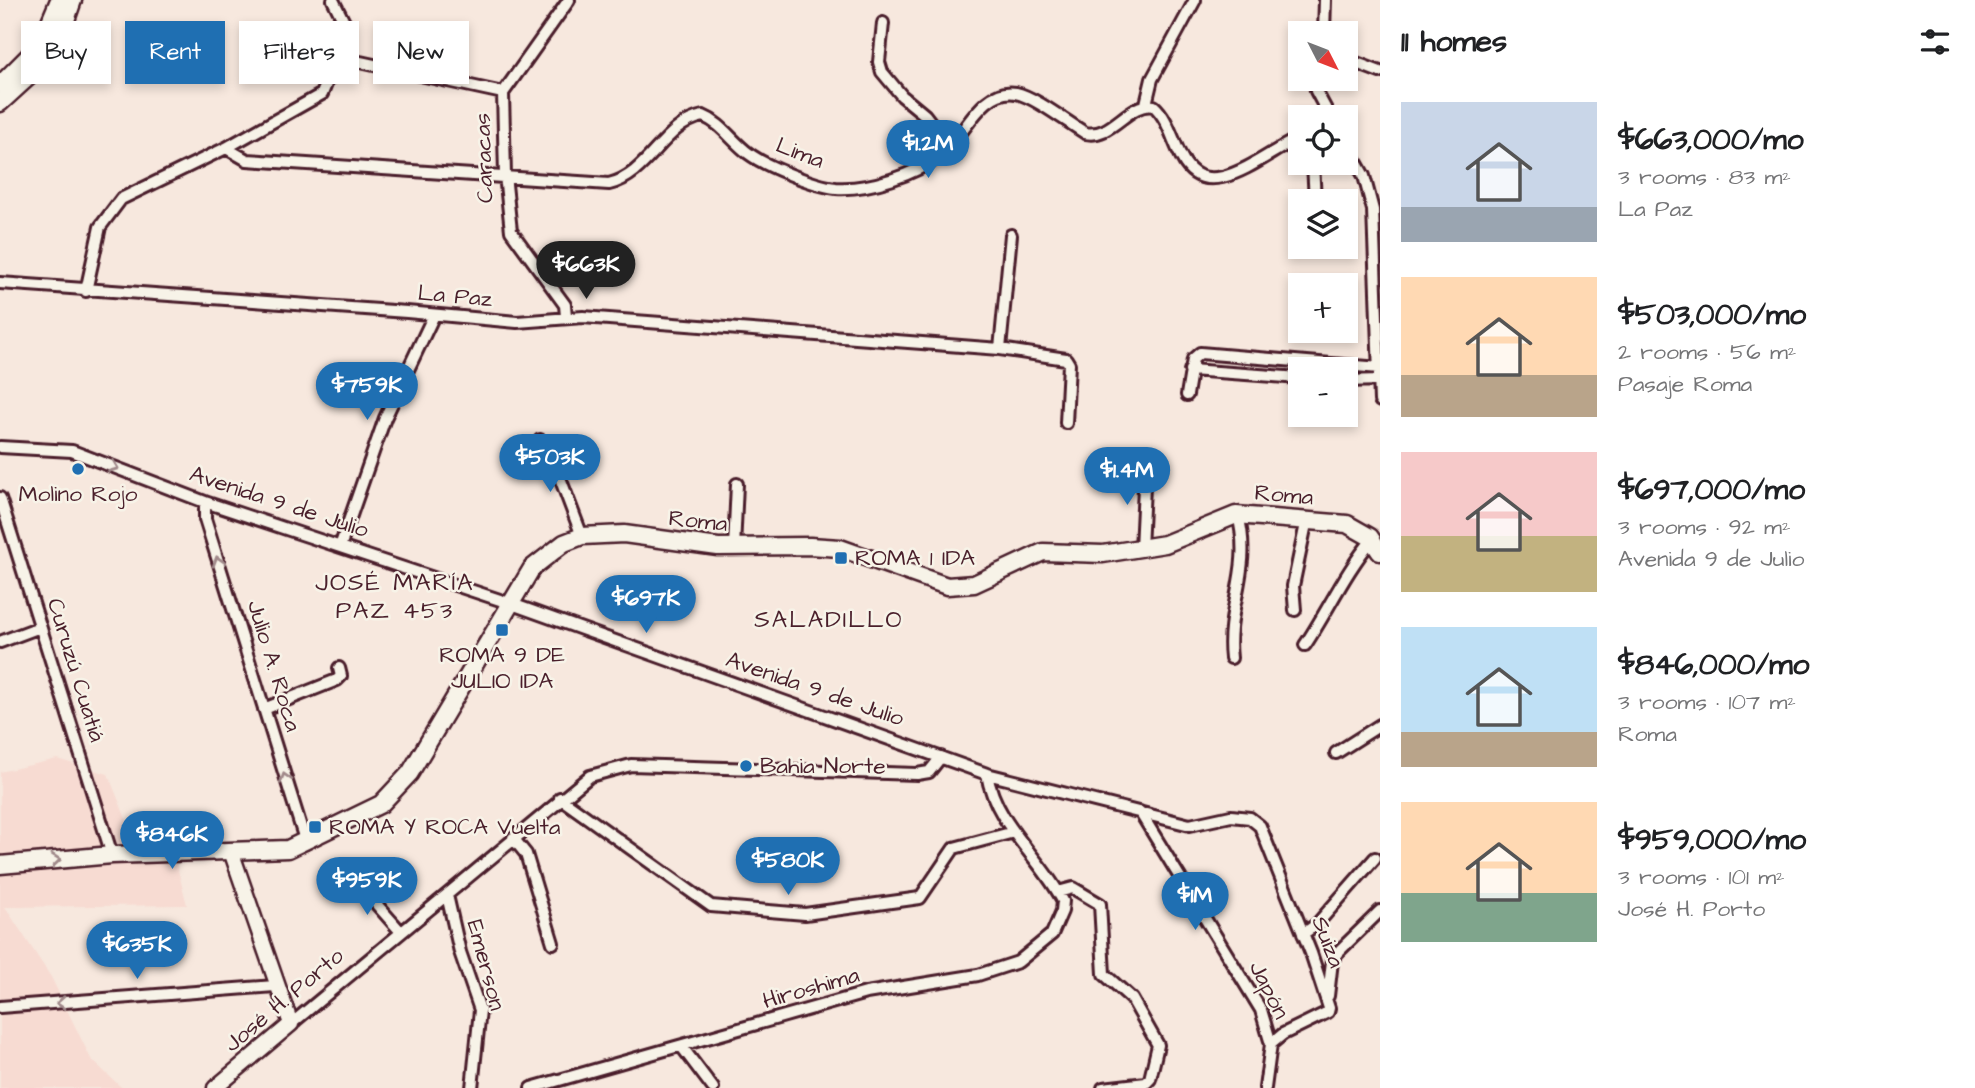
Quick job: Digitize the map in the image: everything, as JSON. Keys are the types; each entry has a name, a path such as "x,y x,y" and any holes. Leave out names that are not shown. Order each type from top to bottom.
{"main road":[{"path":"0,85 40,46 59,0"},
{"path":"0,103 47,60 59,40 73,0"},
{"name":"Roma","path":"0,865 92,856 109,848 129,854 288,849 369,812 396,791 532,568 547,553 582,536 624,534 734,548 840,548 915,577 961,586 992,578 1043,552 1102,554 1141,549 1165,544 1238,515 1347,524 1376,546"}],"street":[{"path":"333,0 344,21"},
{"name":"Caracas","path":"566,316 565,305 511,231 505,176 503,93 569,0"},
{"path":"1195,0 1152,79 1146,104 1158,110 1188,168 1203,176 1222,177 1240,172 1288,145"},
{"path":"1324,21 1325,0"},
{"path":"883,23 879,62 882,72 902,96 925,115 950,148"},
{"path":"359,62 503,93"},
{"path":"1358,64 1380,72"},
{"path":"86,290 100,227 112,207 129,194 226,148 322,94 326,84"},
{"name":"Lima","path":"226,148 247,160 609,184 620,181 642,165 686,122 703,116 718,125 758,159 831,187 894,178 933,160 950,148 983,106 1009,93 1024,97 1085,133 1093,135 1146,104"},
{"path":"1358,167 1368,186 1378,253 1380,401"},
{"path":"1000,349 1011,235"},
{"name":"La Paz","path":"0,283 433,317 517,322 566,316 1000,349 1066,359 1069,364 1066,423"},
{"path":"341,544 390,408 433,317"},
{"path":"1187,395 1193,359 1200,353 1379,367"},
{"path":"1190,370 1288,377"},
{"path":"1358,381 1379,381"},
{"path":"540,440 551,454 582,536"},
{"name":"Avenida 9 de Julio","path":"0,447 72,451 205,502 341,544 987,774 1190,825 1240,816 1250,818 1260,826"},
{"path":"1141,549 1145,466"},
{"path":"734,548 737,484"},
{"name":"Curuzú Cuatiá","path":"0,498 109,848"},
{"name":"Julio A. Roca","path":"205,502 205,519 306,843"},
{"path":"1231,658 1229,642 1245,555 1238,515"},
{"path":"1295,610 1293,586 1307,519"},
{"path":"1305,645 1346,581 1357,557 1376,546"},
{"path":"0,642 40,627"},
{"path":"264,709 337,680 341,676 339,668"},
{"path":"1336,753 1380,725"},
{"name":"José H. Porto","path":"215,1088 582,779 631,765 917,774 929,772 940,757"},
{"path":"987,774 989,786 1014,832 1058,892 1073,888 1100,904 1104,974 1132,999 1158,1045 1150,1079 1146,1083 1103,1088"},
{"path":"560,798 705,904 806,914 915,900 924,894 954,848 1014,832"},
{"name":"Japón","path":"1140,812 1253,996 1266,1023 1271,1044"},
{"name":"Suiza","path":"1260,826 1328,1002 1328,1012 1283,1034 1271,1044"},
{"path":"513,838 526,853 553,943"},
{"path":"231,851 275,986 291,1024"},
{"path":"1303,934 1317,924 1375,858"},
{"path":"356,881 401,932"},
{"name":"Hiroshima","path":"531,1088 866,993 978,975 1018,962 1052,934 1062,911 1063,901 1058,892"},
{"name":"Emerson","path":"447,895 460,952 480,1010 472,1088"},
{"path":"1328,1002 1332,961 1380,911"},
{"path":"0,1007 275,986"},
{"path":"1265,1088 1271,1044"},
{"path":"682,1047 713,1088"}],"shaded area":[{"path":"57,759 108,774 133,836 169,835 187,905 5,907 51,977 91,1059 122,1088 0,1088 0,772"}],"place":[{"name":"Molino Rojo","path":"78,469"},
{"name":"ROMA 1 IDA","path":"841,558"},
{"name":"ROMA 9 DE JULIO IDA","path":"502,630"},
{"name":"Bahia Norte","path":"746,766"},
{"name":"ROMA Y ROCA Vuelta","path":"315,827"}],"district":[{"name":"JOSÉ MARÍA PAZ 453","path":"395,597"},
{"name":"SALADILLO","path":"829,620"}]}
